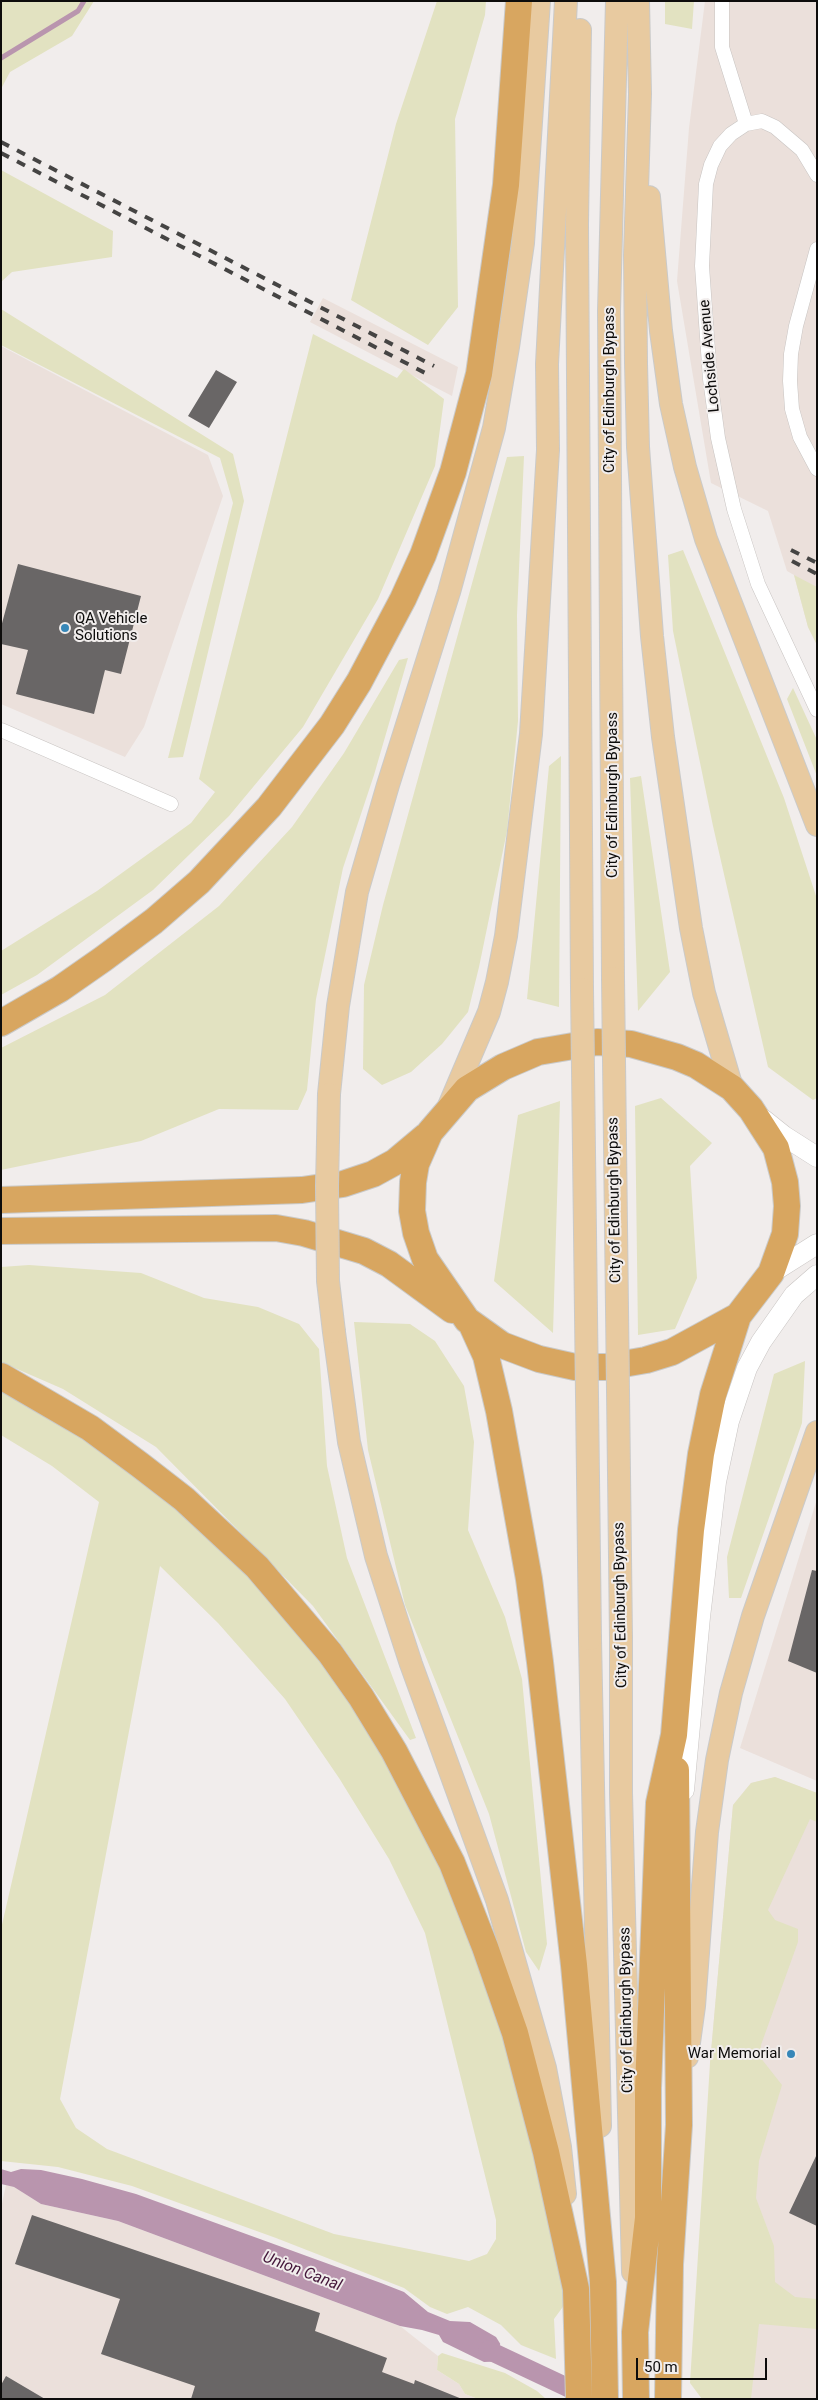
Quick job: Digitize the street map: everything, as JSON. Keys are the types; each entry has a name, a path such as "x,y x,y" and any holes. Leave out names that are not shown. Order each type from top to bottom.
{"highway":[{"path":"1,1023 60,989 103,959 154,921 199,882 269,807 332,725 359,682 404,599 423,555 452,472 479,374 506,185 519,1"},
{"path":"1,1200 302,1190 343,1184 372,1174 395,1162 430,1132 467,1089 503,1067 538,1052 597,1042 631,1044 677,1057 696,1065 732,1088 752,1109 776,1148 785,1182 787,1206 785,1234 771,1273 738,1316 713,1395 701,1454 691,1530 674,1735 678,1857 678,2125 670,2264 668,2399"},
{"path":"430,1132 416,1164 412,1182 412,1211 416,1234 425,1259 469,1322 486,1356 496,1393 529,1579 573,1956 602,2282"},
{"path":"1,1231 276,1228 304,1233 364,1251 389,1264 502,1345 539,1359 575,1366 606,1367 646,1360 672,1352 738,1316"},
{"path":"1,1376 90,1428 140,1465 184,1499 257,1567 330,1653 362,1698 398,1759 458,1878 497,1979 515,2033 546,2152 576,2289 578,2399"},
{"path":"635,2332 648,2218 648,2088 659,1803 674,1735"},
{"name":"City of Edinburgh Bypass","path":"602,2282 605,2399"},
{"name":"City of Edinburgh Bypass","path":"635,2332 636,2399"}],"main road":[{"path":"539,1 523,243 494,428 460,554 390,777 357,892 338,1006 329,1094 327,1186 328,1281 349,1442 376,1556 411,1664 498,1900 545,2068 560,2147 576,2289"},
{"path":"448,1110 486,1019 498,982 506,936 531,734 548,450 547,364 566,1"},
{"name":"City of Edinburgh Bypass","path":"580,1 577,234 582,989 590,1639 602,2282"},
{"name":"City of Edinburgh Bypass","path":"617,1 609,311 613,978 622,1638 621,1793 635,2332"},
{"path":"638,1 640,94 635,255 636,363 644,541 652,636 663,737 691,928 706,1001 732,1088"},
{"path":"640,94 661,331 671,404 685,467 710,548 817,824"},
{"path":"678,2125 694,2006 707,1832 717,1760 731,1693 753,1616 817,1432"}],"street":[{"path":"722,1 720,30 722,47 746,124 762,121 775,127 802,150 817,175"},
{"name":"Lochside Avenue","path":"746,124 731,134 720,146 710,165 703,204 702,266 710,379 718,438 737,519 758,584 817,710"},
{"path":"817,249 796,326 791,354 790,381 792,409 800,437 817,469"},
{"path":"1,730 171,804"},
{"path":"752,1109 784,1136 817,1157"},
{"path":"771,1273 817,1244"},
{"path":"678,1857 701,1608 716,1482 729,1420 746,1368 761,1342 794,1296 817,1275"}],"shaded area":[{"path":"705,1 817,1 817,645 808,627 794,575 787,571 768,511 711,483 677,281 689,128"},
{"path":"323,298 458,367 452,396 310,322"},
{"path":"1,346 208,455 223,496 144,727 125,757 1,704"},
{"path":"817,1499 817,1781 740,1748"},
{"path":"775,1777 817,1793 817,2399 735,2399 710,2063 733,1805 751,1783"},
{"path":"6,2185 14,2187 41,2204 118,2221 400,2326 438,2356 437,2370 459,2384 465,2394 478,2399 1,2399 1,2208"}],"green space":[{"path":"1,1 94,1 72,36 10,72 1,89"},
{"path":"437,1 486,1 485,15 455,119 458,307 428,345 351,300 396,124"},
{"path":"665,1 694,1 692,29 665,24"},
{"path":"1,170 113,231 112,257 12,272 1,282"},
{"path":"1,309 233,454 244,501 183,757 168,758 233,503 220,458 1,345"},
{"path":"313,334 397,378 404,369 444,399 435,466 378,599 303,727 229,816 153,890 37,975 1,995 1,951 97,891 191,823 215,792 199,779"},
{"path":"524,456 517,615 518,721 507,831 479,967 468,1012 442,1044 411,1072 382,1085 363,1069 364,985 383,905 507,457"},
{"path":"683,550 784,798 817,899 817,1098 813,1100 768,1067 713,826 673,631 668,555"},
{"path":"794,575 817,587 817,645 808,627"},
{"path":"408,658 374,775 343,868 316,999 307,1090 298,1110 219,1109 141,1141 1,1170 1,1048 105,995 219,906 292,827 344,753 399,660"},
{"path":"793,688 817,740 817,776 787,699"},
{"path":"561,756 559,1007 527,999 549,766"},
{"path":"641,776 670,972 638,1011 630,778"},
{"path":"661,1098 712,1143 690,1166 697,1278 675,1329 638,1335 635,1106"},
{"path":"560,1101 553,1333 494,1281 518,1115"},
{"path":"29,1265 141,1273 204,1298 258,1307 299,1324 319,1349 327,1466 347,1558 416,1738 410,1740 313,1606 156,1447 63,1389 1,1362 1,1267"},
{"path":"354,1322 410,1324 435,1341 464,1386 474,1442 468,1530 505,1617 522,1679 547,1944 539,1971 526,1952 489,1814 405,1605 368,1450"},
{"path":"805,1361 802,1423 741,1598 729,1598 727,1557 774,1374"},
{"path":"1,1376 90,1428 300,1616 452,1863 576,2289 554,2319 556,2359 521,2345 501,2325 468,2307 447,2314 430,2307 404,2288 276,2238 132,2186 58,2167 1,2161 1,1929 99,1502 52,1466 1,1435","holes":["160,1566 218,1623 285,1699 339,1778 389,1859 425,1933 496,2220 496,2239 487,2254 469,2261 334,2234 107,2149 76,2128 60,2099"]},
{"path":"775,1777 817,1793 817,1822 810,1819 768,1910 775,1920 798,1929 798,1942 761,2045 760,2057 782,2085 759,2161 756,2198 774,2246 775,2282 795,2297 817,2299 817,2329 759,2324 751,2399 702,2399 690,2383 710,2063 733,1805 751,1783"},
{"path":"442,2353 505,2373 537,2391 546,2399 478,2399 465,2394 459,2384 437,2370 438,2356"}],"water":[{"path":"1,2169 11,2172 21,2169 41,2170 136,2194 381,2283 404,2292 428,2312 450,2321 470,2322 496,2337 511,2361 484,2362 443,2342 439,2335 400,2326 118,2221 41,2204 14,2187 1,2184"}],"pier":[{"path":"502,2341 514,2362 490,2364 495,2354"}],"building":[{"path":"216,370 237,382 209,428 188,416"},
{"path":"18,564 141,596 121,674 105,670 94,714 16,694 28,650 1,644 1,627"},
{"path":"812,1570 817,1571 817,1673 788,1661"},
{"path":"817,2154 817,2226 789,2213"},
{"path":"32,2215 320,2313 315,2331 387,2358 382,2372 414,2384 415,2380 462,2399 191,2399 195,2386 101,2354 120,2299 15,2264"},
{"path":"6,2376 45,2399 1,2399 1,2385"}],"waterway":[{"path":"1,58 78,11 84,1"},
{"name":"Union Canal","path":"488,2350 588,2397"}],"railway":[{"path":"1,142 434,366"},
{"path":"1,153 431,376"},
{"path":"791,550 817,563"},
{"path":"792,561 817,574"}],"place":[{"name":"QA Vehicle Solutions","path":"65,628"},
{"name":"War Memorial","path":"791,2054"}]}
